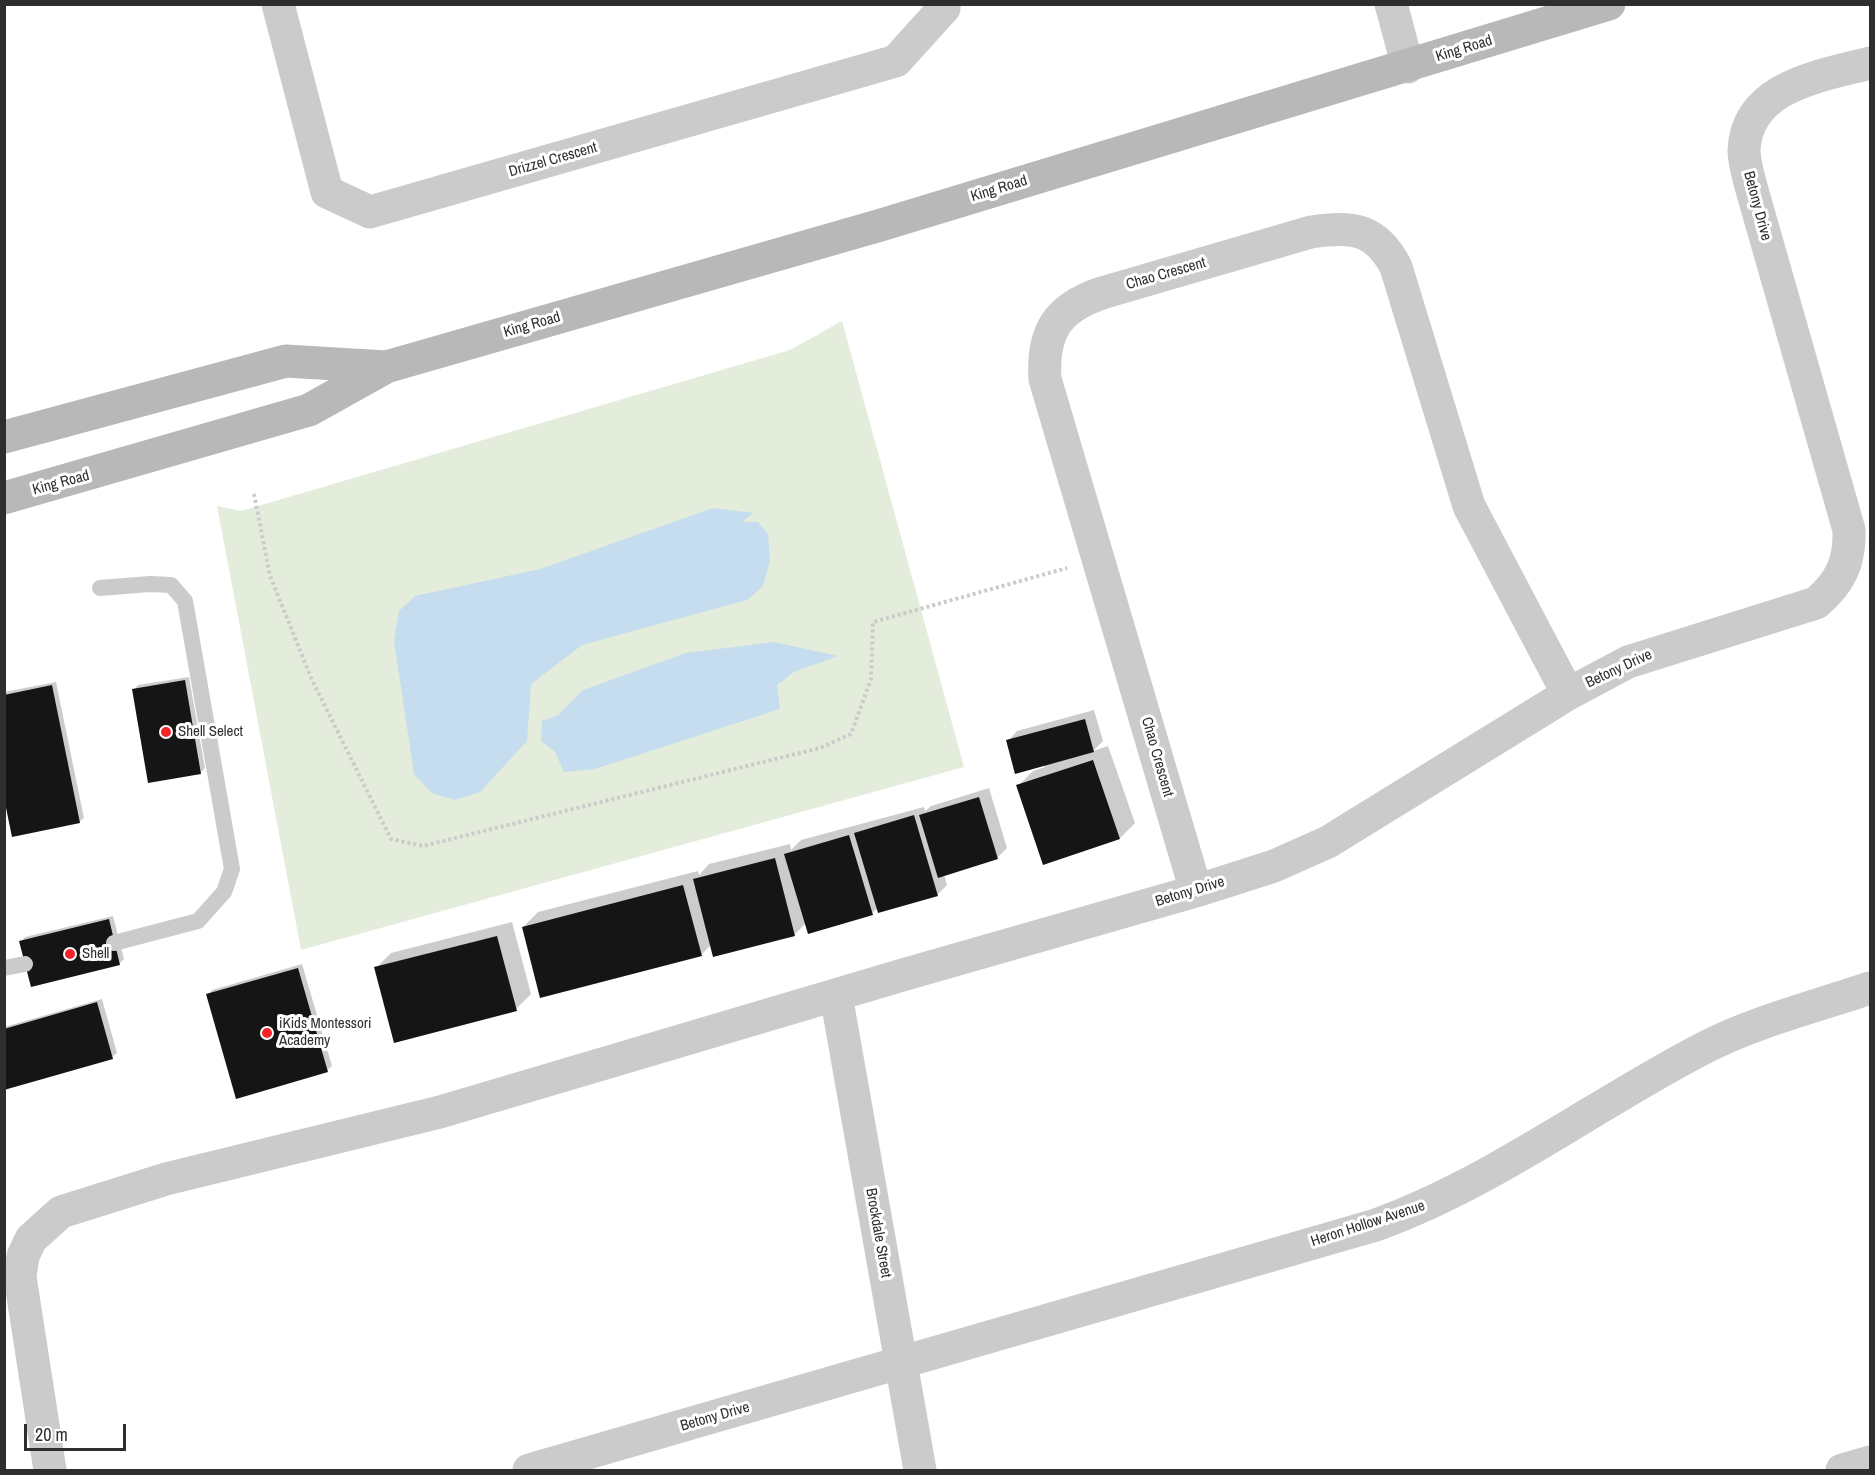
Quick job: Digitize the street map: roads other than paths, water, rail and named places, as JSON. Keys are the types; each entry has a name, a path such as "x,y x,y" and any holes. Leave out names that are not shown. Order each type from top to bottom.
{"main road":[{"name":"King Road","path":"4,498 309,410 386,367 881,225 1408,67 1609,4"},
{"name":"King Road","path":"4,437 286,361 386,367"}],"street":[{"name":"Drizzel Crescent","path":"278,4 327,192 370,212 896,62 944,8 944,4"},
{"path":"1391,4 1408,67"},
{"name":"Betony Drive","path":"50,1470 20,1277 23,1256 31,1239 61,1212 166,1179 440,1112 1196,891 1274,866 1328,842 1568,694 1638,658 1816,603 1839,581 1846,566 1849,548 1844,509 1752,190 1744,150 1756,115 1780,91 1796,82 1870,63"},
{"name":"Chao Crescent","path":"1196,891 1046,379 1044,358 1048,337 1058,318 1075,304 1102,293 1311,232 1346,229 1363,232 1387,249 1396,267 1469,506 1568,694"},
{"name":"Heron Hollow Avenue","path":"902,1363 1410,1213 1441,1199 1566,1129 1656,1074 1726,1037 1870,988"},
{"name":"Brockdale Street","path":"836,995 920,1470"},
{"name":"Betony Drive","path":"529,1470 902,1363"},
{"path":"1842,1470 1870,1462"}],"lane":[{"path":"100,588 150,584 171,585 185,602 232,869 224,892 198,921 114,943"},
{"path":"4,968 25,964"}],"water":[{"path":"713,508 753,513 742,522 758,522 768,534 770,561 763,586 747,600 582,645 531,684 527,741 480,792 455,800 432,793 414,774 394,641 399,611 415,596 540,569"},
{"path":"774,642 838,656 794,672 777,685 780,709 595,769 564,772 555,752 541,741 542,721 558,715 583,690 686,653"}],"place":[{"name":"Shell Select","path":"166,732"},
{"name":"Shell","path":"70,954"},
{"name":"iKids Montessori Academy","path":"267,1033"}]}
